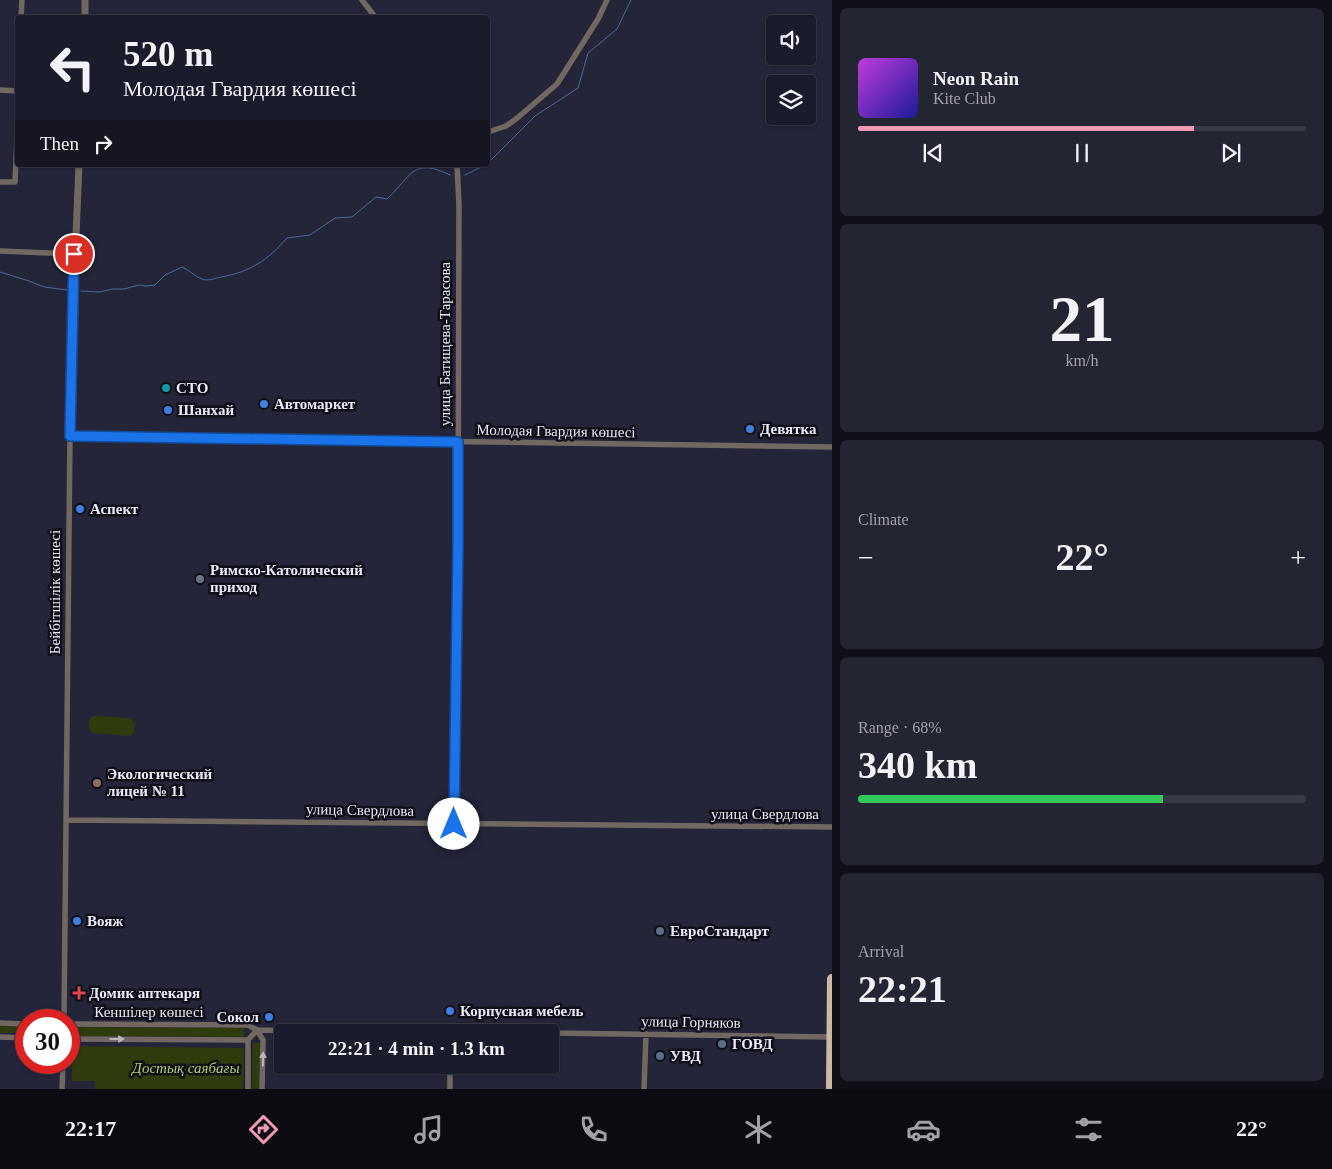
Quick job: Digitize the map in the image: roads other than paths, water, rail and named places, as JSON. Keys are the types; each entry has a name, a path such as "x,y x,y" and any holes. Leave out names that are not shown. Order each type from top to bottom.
{"highway":[{"path":"831,1089 832,979"}],"street":[{"path":"21,15 22,0"},
{"path":"85,0 85,15"},
{"path":"362,0 374,15"},
{"path":"490,131 506,126 516,119 556,84 598,19 607,0"},
{"path":"0,90 15,91"},
{"path":"0,182 15,182 16,167"},
{"name":"Бейбітшілік көшесі","path":"64,1009 70,436 74,254 79,167"},
{"name":"улица Батищева-Тарасова","path":"454,824 458,543 459,205 457,167"},
{"path":"0,251 74,254"},
{"name":"Молодая Гвардия көшесі","path":"70,436 832,447"},
{"name":"улица Свердлова","path":"67,820 832,827"},
{"path":"0,1023 15,1024"},
{"name":"Кеншілер көшесі","path":"80,1024 248,1025 257,1030"},
{"path":"257,1030 263,1040 262,1089"},
{"path":"248,1089 248,1040 257,1030 274,1030"},
{"name":"улица Горняков","path":"559,1033 831,1037"},
{"path":"644,1089 646,1034"},
{"path":"0,1037 15,1038"},
{"name":"Кеншілер көшесі","path":"80,1039 248,1040"},
{"path":"62,1089 63,1074"},
{"path":"450,1074 450,1089"}],"waterway":[{"path":"490,161 535,116 578,88 588,53 617,29 631,0"},
{"path":"465,175 481,167"},
{"path":"81,291 99,292 139,285 155,285 165,275 182,267 206,280 241,272 265,259 287,238 310,235 335,218 352,217 376,197 387,199 408,176 420,168 438,170 450,175"},
{"path":"0,272 44,287 67,290"}],"place":[{"name":"СТО","path":"166,388"},
{"name":"Автомаркет","path":"264,404"},
{"name":"Шанхай","path":"168,410"},
{"name":"Девятка","path":"750,429"},
{"name":"Аспект","path":"80,509"},
{"name":"Римско-Католический приход","path":"200,579"},
{"name":"Экологический лицей № 11","path":"97,783"},
{"name":"Вояж","path":"77,921"},
{"name":"ЕвроСтандарт","path":"660,931"},
{"name":"Домик аптекаря","path":"79,993"},
{"name":"Корпусная мебель","path":"450,1011"},
{"name":"Сокол","path":"269,1017"},
{"name":"ГОВД","path":"722,1044"},
{"name":"УВД","path":"660,1056"}],"park label":[{"name":"Достық саябағы","path":"186,1068"}]}
